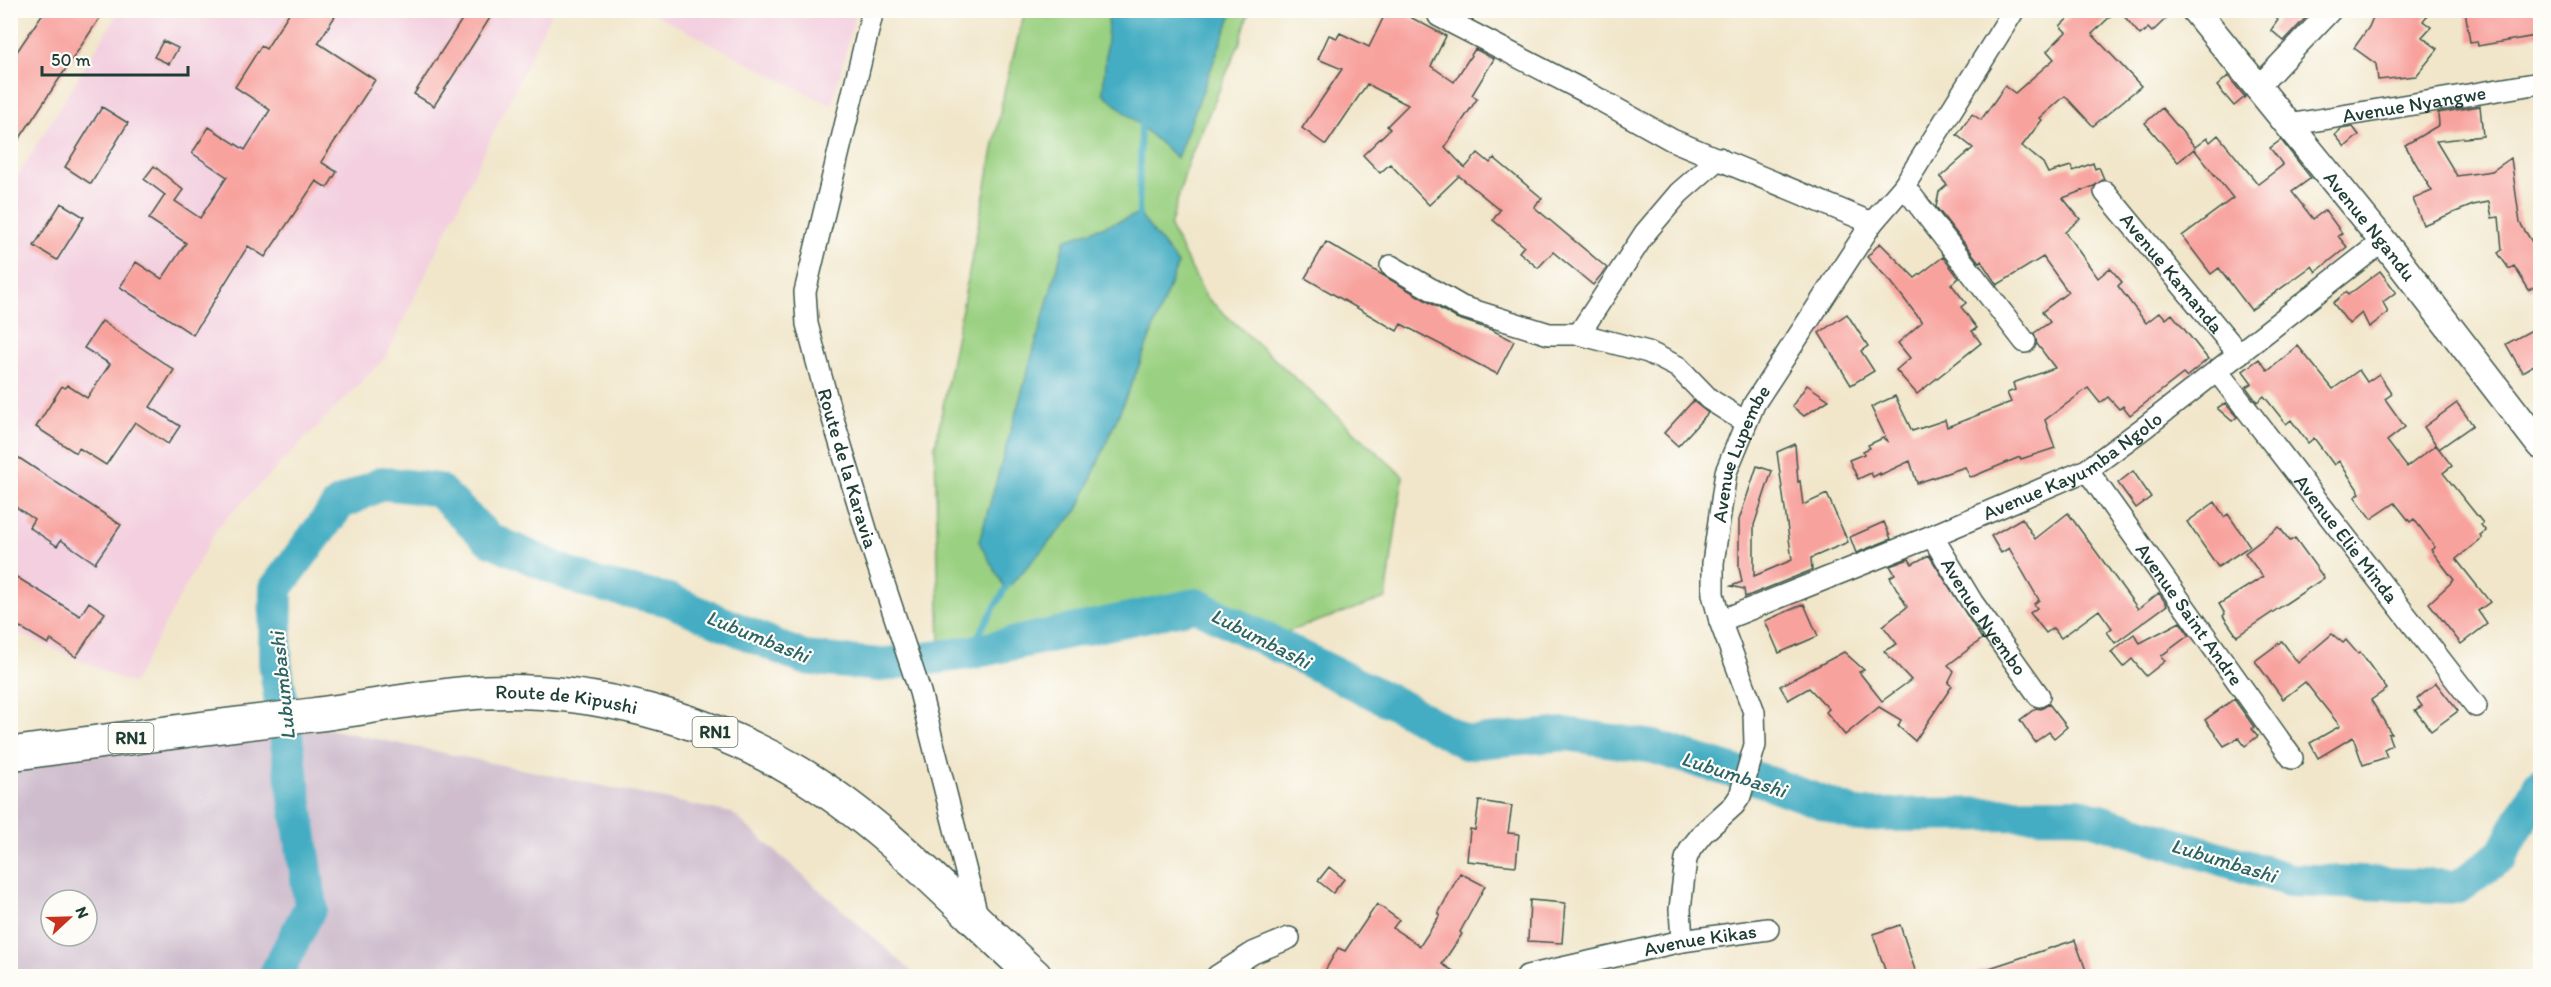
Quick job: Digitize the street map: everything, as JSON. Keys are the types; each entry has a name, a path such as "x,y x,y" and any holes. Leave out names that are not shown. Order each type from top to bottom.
{"highway":[{"name":"Route de Kipushi","path":"10,754 444,696 519,692 567,695 608,702 671,718 729,737 799,773 857,813 929,873 1035,976"}],"street":[{"name":"Route de la Karavia","path":"873,10 805,292 807,324 867,533 920,692 979,922"},
{"name":"Avenue Lupembe","path":"1682,941 1680,909 1686,859 1697,840 1734,805 1740,796 1753,756 1756,726 1754,712 1720,621 1713,594 1713,562 1726,472 1754,404 1872,223 1904,186 2014,10"},
{"name":"Avenue Ngandu","path":"2194,10 2383,241 2541,445"},
{"path":"2258,87 2331,10"},
{"path":"1439,16 1586,92 1672,140 1872,223"},
{"name":"Avenue Nyangwe","path":"2288,125 2541,83"},
{"path":"1579,334 1645,233 1679,192 1719,158"},
{"path":"1904,186 2025,342"},
{"name":"Avenue Kamanda","path":"2104,192 2239,354"},
{"name":"Avenue Kayumba Ngolo","path":"1720,621 1932,536 2087,470 2383,241"},
{"path":"1391,267 1462,307 1549,334 1579,334 1628,345 1671,363 1690,377 1709,399 1745,422"},
{"name":"Avenue Elie Minda","path":"2217,371 2476,706"},
{"name":"Avenue Saint Andre","path":"2087,470 2292,758"},
{"name":"Avenue Nyembo","path":"1932,536 1972,602 2039,696"},
{"name":"Avenue Kikas","path":"1527,976 1682,941 1768,929"},
{"path":"1217,976 1253,953 1289,938"}],"shaded area":[{"path":"119,11 552,11 386,357 217,528 133,684 11,630 10,188"},
{"path":"648,11 856,11 832,106"},
{"path":"324,728 732,813 917,976 11,976 10,766"}],"green space":[{"path":"1025,11 1249,11 1240,42 1188,162 1170,227 1206,297 1403,476 1386,598 1281,634 1200,600 1059,634 940,646 935,447 1005,88"}],"water":[{"path":"1109,11 1233,11 1177,158 1103,93"},
{"path":"1139,214 1178,264 1137,371 1078,510 1006,590 979,542 1065,240"}],"building":[{"path":"45,10 105,10 10,153 10,62"},
{"path":"291,10 339,10 318,43 375,80 321,162 337,172 327,188 316,181 265,257 248,246 193,335 120,287 136,262 162,279 186,243 149,219 165,195 144,179 154,166 183,190 175,201 200,218 227,177 192,153 209,127 245,150 270,110 235,87 261,46 266,49"},
{"path":"468,10 495,10 434,106 414,94"},
{"path":"1387,10 1397,10 1446,36 1431,66 1454,82 1475,49 1494,59 1472,95 1477,99 1445,147 1465,168 1478,153 1490,163 1494,158 1542,198 1534,207 1607,268 1593,285 1553,252 1538,268 1519,252 1524,246 1493,220 1500,210 1459,176 1429,205 1390,164 1380,173 1363,155 1390,129 1387,126 1408,105 1367,84 1326,145 1302,128 1342,69 1318,59 1329,35 1337,38 1340,33 1369,47"},
{"path":"2077,10 2117,10 2092,34 2141,86 2093,126 2065,96 2040,118 2042,120 2022,146 2043,163 2048,173 2071,166 2073,171 2093,163 2095,169 2099,167 2104,179 2094,186 2063,198 2080,219 2065,232 2098,278 2110,268 2122,282 2118,286 2146,323 2160,312 2166,319 2172,314 2208,359 2186,377 2183,374 2130,415 2123,406 2119,409 2108,397 2100,403 2088,388 2045,420 2055,448 2021,459 2020,457 1974,476 1970,477 1965,467 1917,483 1910,461 1880,475 1880,473 1873,477 1871,473 1858,479 1849,460 1864,454 1863,451 1870,448 1868,445 1883,438 1888,442 1871,407 1895,396 1912,431 1945,420 1947,427 2011,402 2007,393 2015,390 2013,383 2055,368 2037,344 2034,333 2050,322 2042,312 2068,292 2043,257 1997,285 1981,261 1979,262 1936,207 1939,192 1947,185 1940,177 1973,148 1957,135 1972,114 1981,120 2005,86 2015,93 2054,59 2047,51 2066,32 2060,26"},
{"path":"2119,10 2175,10 2152,32 2148,28 2140,35"},
{"path":"2269,10 2313,10 2284,41 2271,30 2278,20"},
{"path":"2376,10 2431,10 2423,21 2431,27 2422,37 2438,49 2416,76 2378,80 2376,64 2354,48 2369,27"},
{"path":"2465,10 2541,10 2541,35 2478,46 2477,41 2470,42"},
{"path":"163,41 178,48 169,64 154,57"},
{"path":"2228,76 2245,97 2234,106 2217,86"},
{"path":"2480,106 2483,136 2436,141 2457,176 2492,171 2511,158 2520,223 2541,256 2541,283 2529,290 2514,266 2509,269 2498,253 2502,250 2499,217 2492,218 2489,202 2473,205 2423,225 2413,199 2432,191 2405,145 2439,125 2438,113"},
{"path":"102,107 128,123 91,184 65,167"},
{"path":"2162,108 2195,147 2207,138 2210,142 2218,135 2258,184 2283,165 2270,148 2281,140 2311,178 2292,192 2313,219 2325,210 2342,233 2338,236 2347,247 2316,272 2312,266 2251,310 2219,268 2211,274 2182,236 2233,198 2194,149 2178,162 2145,123"},
{"path":"2353,127 2359,135 2345,147 2335,135 2341,129"},
{"path":"61,203 84,217 57,260 34,246"},
{"path":"1326,242 1456,318 1492,330 1514,341 1497,374 1401,324 1397,331 1305,278"},
{"path":"1880,243 1915,278 1943,257 1959,278 1951,284 1966,303 1961,307 1977,328 1972,331 1981,343 1917,394 1896,370 1910,358 1898,343 1922,322 1892,283 1867,257"},
{"path":"2380,271 2396,292 2383,302 2388,313 2369,327 2362,313 2349,324 2333,303 2346,292 2348,295"},
{"path":"1847,314 1868,346 1861,351 1874,371 1851,385 1819,333"},
{"path":"102,321 174,370 150,407 180,426 168,444 135,422 106,465 79,448 76,453 36,427 62,386 65,388 67,385 87,398 110,364 84,348"},
{"path":"2541,325 2541,361 2522,372 2506,344"},
{"path":"2298,346 2333,389 2359,370 2367,382 2379,374 2392,394 2385,399 2405,427 2387,441 2407,467 2436,445 2452,466 2443,473 2483,523 2481,525 2486,531 2480,535 2482,538 2456,559 2490,602 2478,611 2487,624 2461,644 2429,603 2454,580 2431,550 2435,547 2414,519 2410,522 2395,503 2371,519 2355,497 2360,493 2339,461 2334,465 2314,438 2308,443 2291,420 2286,424 2264,396 2257,402 2246,387 2252,383 2243,371 2259,359 2268,371"},
{"path":"1807,385 1829,400 1804,416 1792,406"},
{"path":"1693,401 1708,413 1678,446 1664,433"},
{"path":"2225,403 2237,417 2232,421 2217,408"},
{"path":"2457,403 2473,425 2439,449 2424,427"},
{"path":"1795,444 1798,482 1800,481 1803,505 1827,494 1848,542 1811,558 1812,570 1745,597 1744,589 1731,586 1742,582 1739,567 1739,520 1757,466 1772,471 1754,525 1754,576 1792,560 1777,452"},
{"path":"10,452 121,525 95,563 61,540 57,546 29,527 34,519 10,503"},
{"path":"2133,471 2151,497 2136,508 2118,483"},
{"path":"2215,502 2224,517 2228,514 2250,546 2218,567 2187,522"},
{"path":"2068,513 2138,609 2159,593 2167,605 2115,643 2107,632 2112,628 2099,610 2061,638 2053,628 2046,633 2030,613 2037,608 2034,604 2039,600 2009,548 2001,553 1991,536 2022,518 2035,539"},
{"path":"1884,522 1891,539 1856,553 1850,537"},
{"path":"2279,527 2290,541 2295,538 2324,578 2237,636 2223,616 2225,614 2219,604 2263,577 2245,553"},
{"path":"1929,555 1982,639 1948,665 1954,671 1948,683 1952,686 1915,741 1898,726 1901,720 1879,707 1845,735 1826,712 1829,709 1809,688 1788,700 1780,686 1844,652 1864,670 1859,672 1882,701 1911,680 1884,651 1897,644 1883,626 1907,607 1890,577 1895,574 1890,566 1909,559 1912,564"},
{"path":"10,573 80,616 89,602 105,613 76,657 51,640 48,644 10,621"},
{"path":"1804,604 1818,636 1779,653 1765,621"},
{"path":"2180,622 2189,635 2161,656 2165,661 2146,676 2132,659 2123,667 2111,652 2134,634 2140,643"},
{"path":"2332,634 2343,643 2346,640 2358,654 2360,652 2387,689 2371,700 2391,733 2388,734 2392,745 2384,749 2387,757 2363,765 2353,737 2318,758 2310,743 2340,726 2305,682 2283,699 2255,661 2282,641 2298,663"},
{"path":"2436,683 2458,711 2431,731 2415,710 2422,706 2417,699"},
{"path":"2234,699 2258,736 2245,746 2239,738 2224,746 2205,720"},
{"path":"2049,704 2067,727 2054,738 2049,732 2035,742 2020,720 2036,708 2041,709"},
{"path":"1479,801 1512,806 1508,833 1519,834 1516,866 1467,861 1470,829 1475,830"},
{"path":"1329,867 1344,879 1333,893 1318,881"},
{"path":"1460,873 1485,886 1460,932 1462,934 1442,964 1461,976 1322,976 1338,948 1345,951 1377,904 1399,920 1393,928 1420,946 1440,915 1438,914"},
{"path":"1530,900 1565,903 1562,943 1528,941"},
{"path":"1900,925 1917,976 1887,976 1873,934"},
{"path":"2075,940 2088,976 1974,976 1974,973"}],"waterway":[{"path":"1137,221 1141,118"},
{"name":"Lubumbashi","path":"275,976 311,906 275,662 276,588 339,504 383,483 438,490 489,539 587,582 669,600 804,658 880,665 968,653 1196,605 1402,707 1466,743 1566,734 1654,747 1758,779 1857,815 2077,814 2290,880 2458,887 2502,855 2540,784"},
{"path":"968,653 1008,584"}]}
